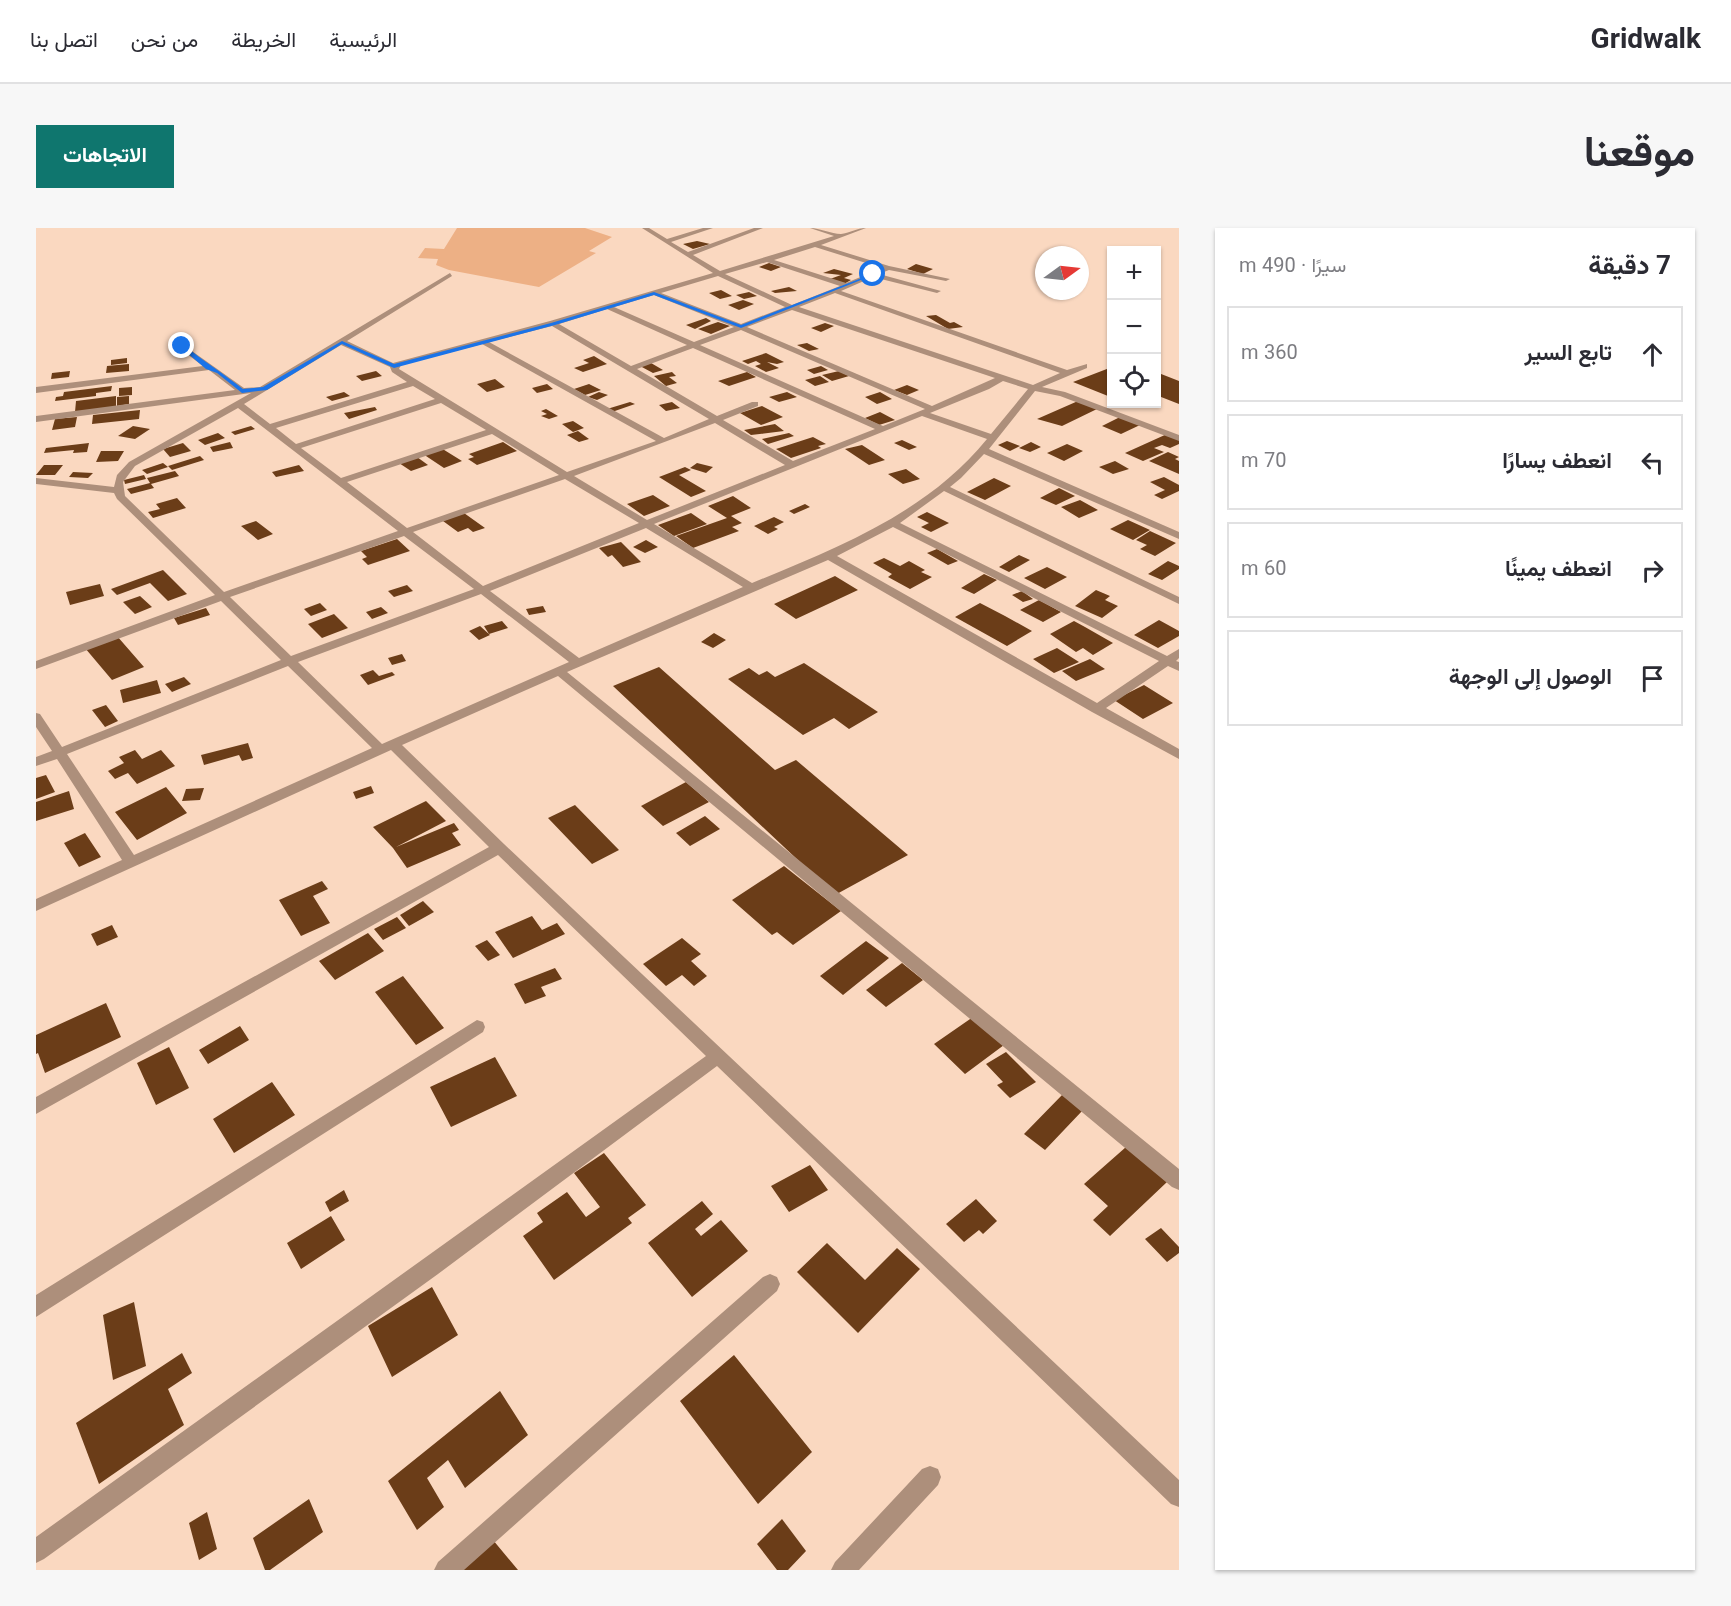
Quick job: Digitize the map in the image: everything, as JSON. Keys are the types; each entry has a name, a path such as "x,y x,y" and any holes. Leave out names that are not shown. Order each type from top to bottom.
{"street":[{"path":"645,228 719,274 790,307 1033,388 1062,394 1179,438"},
{"path":"666,241 710,228"},
{"path":"688,254 760,228"},
{"path":"813,228 842,236"},
{"path":"394,366 398,363 553,324 768,260 863,228"},
{"path":"816,245 888,268 946,279"},
{"path":"768,260 847,286"},
{"path":"630,369 835,291 888,268"},
{"path":"873,274 937,291"},
{"path":"450,275 238,405 132,464 119,477 117,487 120,497 290,661 499,848 1179,1496"},
{"path":"835,291 1067,373"},
{"path":"654,293 741,327 992,438"},
{"path":"608,307 883,429"},
{"path":"553,324 794,466"},
{"path":"342,342 394,366 395,370 414,383 751,587"},
{"path":"484,342 663,441"},
{"path":"182,346 208,368 219,372 242,391"},
{"path":"36,905 387,747 751,587 829,556 893,523 958,476 983,450 1033,388 1084,366"},
{"path":"36,390 208,368"},
{"path":"36,762 290,661 482,590 794,466 986,387 1003,377"},
{"path":"268,428 414,383"},
{"path":"36,419 265,388"},
{"path":"294,447 442,400"},
{"path":"36,665 223,596 568,476 755,404"},
{"path":"238,405 578,663"},
{"path":"338,482 493,431"},
{"path":"983,450 1179,536"},
{"path":"36,481 119,492"},
{"path":"943,487 1179,601"},
{"path":"893,523 1179,668"},
{"path":"829,556 1179,755"},
{"path":"1096,709 1179,653"},
{"path":"560,672 1179,1181"},
{"path":"36,717 58,754 132,863"},
{"path":"36,1106 499,848"},
{"path":"36,1306 477,1027"},
{"path":"36,1551 422,1274 718,1056"},
{"path":"446,1570 770,1284"},
{"path":"843,1570 930,1477"}],"shaded area":[{"path":"457,228 585,228 612,237 589,251 596,253 539,287 449,270 436,265 438,259 418,258 425,248 444,249"}],"building":[{"path":"697,241 710,244 693,249 683,244"},
{"path":"769,263 781,267 771,271 759,267"},
{"path":"916,264 933,269 923,274 907,269"},
{"path":"834,269 853,274 844,278 851,280 844,284 830,279 841,275 823,273"},
{"path":"789,287 797,291 775,293 771,291"},
{"path":"721,290 732,296 720,299 709,293"},
{"path":"749,292 757,296 744,299 736,295"},
{"path":"743,300 754,304 739,310 728,305"},
{"path":"936,315 963,327 948,329 926,316"},
{"path":"706,318 711,321 695,329 686,325"},
{"path":"718,322 730,326 711,334 698,329"},
{"path":"825,323 834,326 821,332 811,328"},
{"path":"807,343 819,349 809,351 797,345"},
{"path":"766,353 784,362 777,364 767,362 779,368 766,372 755,366 761,364 756,361 748,364 742,361"},
{"path":"594,356 607,364 583,372 574,368 589,363 583,360"},
{"path":"127,358 127,363 111,365 111,360"},
{"path":"651,363 663,370 653,373 640,366"},
{"path":"129,364 129,371 106,373 107,366"},
{"path":"821,366 828,370 814,374 807,370"},
{"path":"1107,369 1107,396 1073,382"},
{"path":"70,371 69,377 51,379 52,373"},
{"path":"376,371 382,376 362,381 356,376"},
{"path":"839,371 849,376 832,381 822,375"},
{"path":"672,372 676,376 669,377 677,383 666,386 654,376"},
{"path":"747,372 756,377 729,386 718,381"},
{"path":"1161,374 1179,381 1179,404 1161,397"},
{"path":"820,376 829,382 815,386 805,380"},
{"path":"495,379 505,387 487,392 477,384"},
{"path":"547,384 553,389 537,393 532,388"},
{"path":"589,384 601,390 585,395 574,389"},
{"path":"907,385 919,390 907,395 894,390"},
{"path":"112,386 111,391 96,393 96,396 55,401 56,397 63,396 64,392"},
{"path":"132,387 132,395 119,396 119,388"},
{"path":"344,392 350,396 332,401 326,397"},
{"path":"599,392 608,395 597,400 588,397"},
{"path":"787,392 797,397 779,402 769,397"},
{"path":"880,392 892,399 877,404 865,397"},
{"path":"116,396 116,407 75,412 76,401"},
{"path":"129,396 129,404 117,406 117,397"},
{"path":"1078,401 1097,409 1062,426 1037,419"},
{"path":"630,402 635,404 612,412 607,409"},
{"path":"672,402 680,408 666,411 659,405"},
{"path":"762,406 783,417 761,425 740,413"},
{"path":"375,407 377,410 349,419 344,413"},
{"path":"546,409 558,416 549,419 541,416 547,414 541,411"},
{"path":"140,410 139,419 92,424 93,415"},
{"path":"880,412 895,420 879,425 865,418"},
{"path":"77,417 75,427 52,430 55,419"},
{"path":"1120,417 1140,425 1121,434 1102,426"},
{"path":"573,421 584,428 573,432 562,424"},
{"path":"775,424 784,431 751,435 744,430"},
{"path":"133,426 150,429 135,439 118,436"},
{"path":"251,426 255,429 235,435 231,432"},
{"path":"578,431 589,439 579,442 567,435"},
{"path":"218,433 225,438 205,445 198,440"},
{"path":"789,433 794,436 768,444 762,439"},
{"path":"1167,434 1179,440 1179,444 1170,448 1162,445 1154,448 1164,452 1143,461 1125,453"},
{"path":"813,437 826,444 818,446 821,448 791,458 776,449"},
{"path":"902,440 917,447 909,450 894,443"},
{"path":"1007,441 1020,446 1010,451 998,445"},
{"path":"230,442 233,448 213,452 210,447"},
{"path":"503,442 517,451 477,465 468,459 474,457 469,454"},
{"path":"1031,442 1041,447 1030,452 1019,448"},
{"path":"89,443 87,452 73,453 74,450 44,453 46,448"},
{"path":"183,443 191,451 170,457 163,449"},
{"path":"1067,444 1083,451 1064,461 1047,453"},
{"path":"862,445 885,460 869,465 845,449"},
{"path":"441,448 462,461 444,468 423,454"},
{"path":"101,451 124,451 118,461 96,462"},
{"path":"1168,452 1179,457 1175,459 1179,461 1179,474 1149,461"},
{"path":"200,456 204,460 172,470 168,466"},
{"path":"417,457 428,465 411,471 399,463"},
{"path":"1115,461 1129,469 1113,474 1099,467"},
{"path":"163,463 168,467 147,474 142,470"},
{"path":"697,463 713,467 706,473 690,468"},
{"path":"44,465 63,465 55,475 36,475"},
{"path":"299,465 304,471 276,477 272,472"},
{"path":"685,467 691,470 679,475 706,491 691,497 659,477"},
{"path":"906,469 920,479 903,484 888,474"},
{"path":"175,471 179,476 151,484 154,488 131,494 127,489 150,483 147,478"},
{"path":"73,472 93,473 88,478 69,477"},
{"path":"144,475 146,479 125,484 124,480"},
{"path":"1164,477 1179,485 1179,491 1162,499 1154,495 1165,490 1150,482"},
{"path":"994,478 1011,486 985,500 967,492"},
{"path":"1059,488 1075,496 1056,505 1040,498"},
{"path":"653,495 670,506 644,516 627,504"},
{"path":"733,496 751,508 731,516 742,523 732,527 739,531 693,548 676,536 727,518 708,506"},
{"path":"177,498 186,508 153,518 148,512 160,509 156,504"},
{"path":"1080,500 1098,510 1079,518 1061,507"},
{"path":"805,504 810,507 794,514 789,511"},
{"path":"927,512 949,523 931,532 921,527 929,523 917,517"},
{"path":"464,513 485,528 473,532 468,528 458,532 443,521"},
{"path":"691,513 707,524 674,536 658,525"},
{"path":"774,517 784,522 774,527 778,529 768,534 754,526"},
{"path":"1128,520 1150,530 1133,540 1110,529"},
{"path":"256,521 273,534 258,540 241,526"},
{"path":"1150,531 1176,543 1155,556 1140,549 1147,545 1136,540"},
{"path":"397,539 410,551 368,565 362,559 367,557 361,551"},
{"path":"646,540 658,547 645,553 633,547"},
{"path":"621,542 641,562 623,567 612,555 608,557 599,548"},
{"path":"937,549 958,561 948,565 927,553"},
{"path":"1019,555 1030,560 1009,572 999,567"},
{"path":"884,558 900,566 909,561 925,570 921,572 932,577 910,589 888,577 892,574 873,563"},
{"path":"1168,561 1179,566 1179,569 1162,580 1148,574"},
{"path":"1047,567 1067,577 1045,589 1024,578"},
{"path":"163,570 187,594 168,601 150,583 117,595 111,589"},
{"path":"984,574 997,580 974,594 961,588"},
{"path":"835,576 858,590 796,619 774,604"},
{"path":"100,584 104,596 70,605 66,592"},
{"path":"407,585 413,591 394,597 388,591"},
{"path":"1096,590 1110,596 1105,600 1118,606 1102,618 1075,606"},
{"path":"1022,591 1033,599 1023,602 1012,595"},
{"path":"140,596 152,607 135,614 123,602"},
{"path":"1039,600 1061,612 1043,622 1020,610"},
{"path":"320,603 327,610 311,616 304,609"},
{"path":"980,603 1032,631 1007,646 955,617"},
{"path":"543,606 546,612 529,615 526,609"},
{"path":"381,607 388,613 372,619 366,612"},
{"path":"206,608 210,615 178,625 174,618"},
{"path":"334,614 348,628 322,638 308,624"},
{"path":"1159,620 1179,631 1179,636 1158,648 1134,635"},
{"path":"502,621 508,628 489,634 484,626"},
{"path":"1074,621 1113,643 1093,655 1083,648 1076,652 1050,634"},
{"path":"480,626 490,635 479,640 469,631"},
{"path":"714,633 726,640 713,648 701,642"},
{"path":"117,636 144,667 112,680 85,648"},
{"path":"1057,648 1079,662 1054,673 1033,659"},
{"path":"402,654 406,661 392,665 388,658"},
{"path":"1090,659 1105,669 1076,681 1062,671"},
{"path":"804,663 878,712 849,729 834,718 803,735 728,679 749,668 759,675 767,671 775,677"},
{"path":"659,667 775,770 796,760 908,855 835,895 613,686"},
{"path":"373,670 379,676 392,672 395,675 368,685 360,675"},
{"path":"184,677 191,684 172,692 165,684"},
{"path":"157,680 161,693 123,703 120,690"},
{"path":"1144,685 1173,703 1143,719 1114,700"},
{"path":"106,705 118,721 105,727 92,710"},
{"path":"248,743 253,758 242,761 239,755 204,765 201,755"},
{"path":"135,750 142,759 161,750 175,766 137,784 128,773 115,779 108,771 124,763 119,757"},
{"path":"46,775 55,792 36,799 36,778"},
{"path":"686,782 709,802 663,826 641,806"},
{"path":"371,786 374,793 356,799 353,792"},
{"path":"166,787 187,813 137,840 115,812"},
{"path":"204,788 200,800 182,801 186,789"},
{"path":"69,791 74,809 36,821 36,802"},
{"path":"426,801 446,821 396,847 454,823 459,830 452,833 461,845 407,868 393,848 373,827"},
{"path":"575,805 619,850 592,864 548,818"},
{"path":"705,816 720,829 690,846 676,833"},
{"path":"85,833 101,857 79,867 64,843"},
{"path":"784,866 841,911 793,945 777,932 772,935 732,900"},
{"path":"322,881 328,889 313,896 330,923 301,936 279,900"},
{"path":"423,901 434,912 409,926 400,915"},
{"path":"532,916 542,930 557,923 565,934 513,958 495,932"},
{"path":"397,917 406,928 383,940 374,929"},
{"path":"112,925 118,937 97,946 91,934"},
{"path":"368,933 384,951 335,980 319,961"},
{"path":"682,938 701,954 691,961 707,976 694,986 682,975 666,986 643,964"},
{"path":"487,940 500,955 488,961 475,946"},
{"path":"866,941 889,958 843,995 820,976"},
{"path":"902,963 923,980 886,1007 866,990"},
{"path":"555,968 562,979 541,987 546,996 525,1004 514,984"},
{"path":"403,976 444,1028 416,1045 375,992"},
{"path":"106,1003 121,1037 45,1073 38,1053 36,1054 36,1035"},
{"path":"973,1017 1004,1045 965,1074 934,1044"},
{"path":"240,1026 249,1040 208,1064 199,1050"},
{"path":"169,1047 189,1088 156,1105 137,1063"},
{"path":"1006,1052 1036,1082 1010,1098 997,1085 1003,1082 986,1064"},
{"path":"495,1057 517,1096 451,1127 430,1087"},
{"path":"272,1082 295,1115 234,1153 213,1119"},
{"path":"1063,1094 1083,1110 1045,1150 1024,1134"},
{"path":"1126,1147 1167,1182 1110,1236 1093,1220 1108,1206 1084,1184"},
{"path":"604,1153 646,1205 628,1218 632,1223 554,1280 523,1236 543,1222 537,1213 567,1192 586,1217 600,1207 574,1173"},
{"path":"810,1165 828,1190 789,1212 771,1186"},
{"path":"344,1190 349,1201 330,1212 325,1202"},
{"path":"976,1199 997,1221 983,1234 979,1230 964,1242 946,1224"},
{"path":"702,1201 713,1214 695,1229 701,1236 721,1220 748,1251 692,1297 648,1243"},
{"path":"331,1216 345,1240 301,1269 287,1243"},
{"path":"1161,1228 1179,1247 1179,1253 1167,1262 1145,1239"},
{"path":"827,1243 865,1280 897,1248 920,1269 858,1333 797,1272"},
{"path":"432,1287 458,1335 392,1377 368,1326"},
{"path":"134,1302 146,1366 113,1380 103,1315"},
{"path":"182,1353 192,1373 168,1389 184,1425 99,1484 76,1423"},
{"path":"734,1355 812,1452 758,1504 680,1401"},
{"path":"500,1391 528,1435 465,1488 448,1460 427,1478 444,1507 417,1530 388,1481"},
{"path":"309,1499 323,1532 270,1570 265,1570 253,1538"},
{"path":"207,1512 217,1549 199,1560 189,1523"},
{"path":"782,1519 806,1551 788,1570 777,1570 757,1544"},
{"path":"488,1534 518,1570 456,1570"}],"route":[{"path":"182,346 208,368 219,372 242,391 265,388 342,342 394,366 398,363 553,324 654,293 741,327 873,274"}]}
